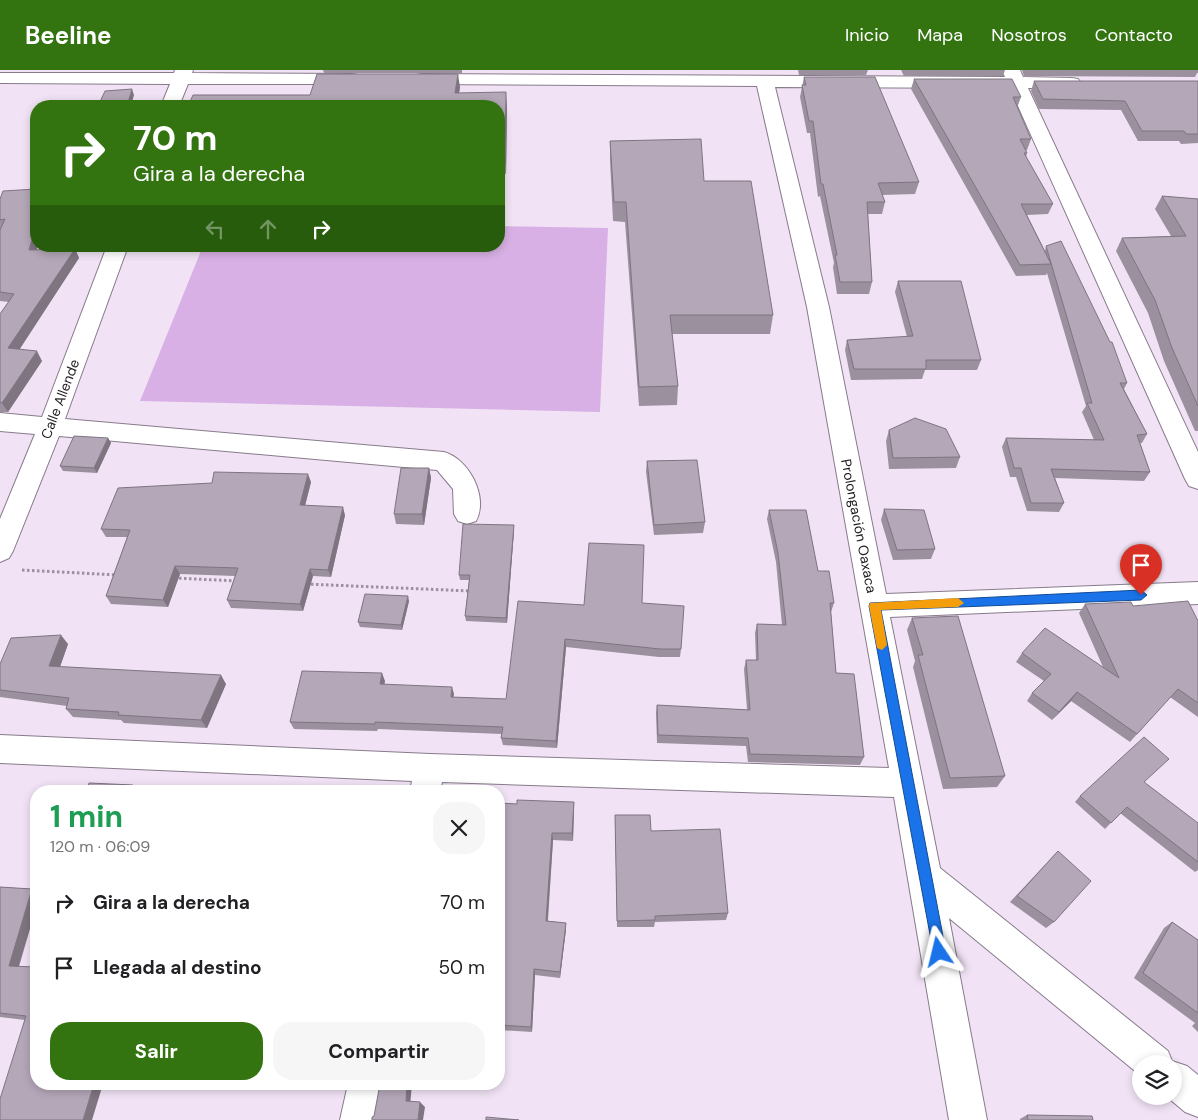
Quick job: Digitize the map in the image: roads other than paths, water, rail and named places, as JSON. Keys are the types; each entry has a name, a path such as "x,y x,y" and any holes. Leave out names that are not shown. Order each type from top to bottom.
{"street":[{"path":"172,100 182,75"},
{"path":"0,78 182,75 371,79"},
{"path":"400,79 630,76 765,82 1014,76 1093,83"},
{"path":"1014,76 1198,479"},
{"name":"Prolongación Oaxaca","path":"765,82 818,307 926,877 968,1120"},
{"name":"Calle Allende","path":"0,551 50,428 116,252"},
{"path":"0,422 50,428 444,461 466,487 467,514"},
{"path":"874,606 1198,592"},
{"path":"0,749 427,780 907,784"},
{"path":"926,877 1143,1055"},
{"path":"1182,1086 1198,1099"},
{"path":"359,1120 365,1090"}]}
